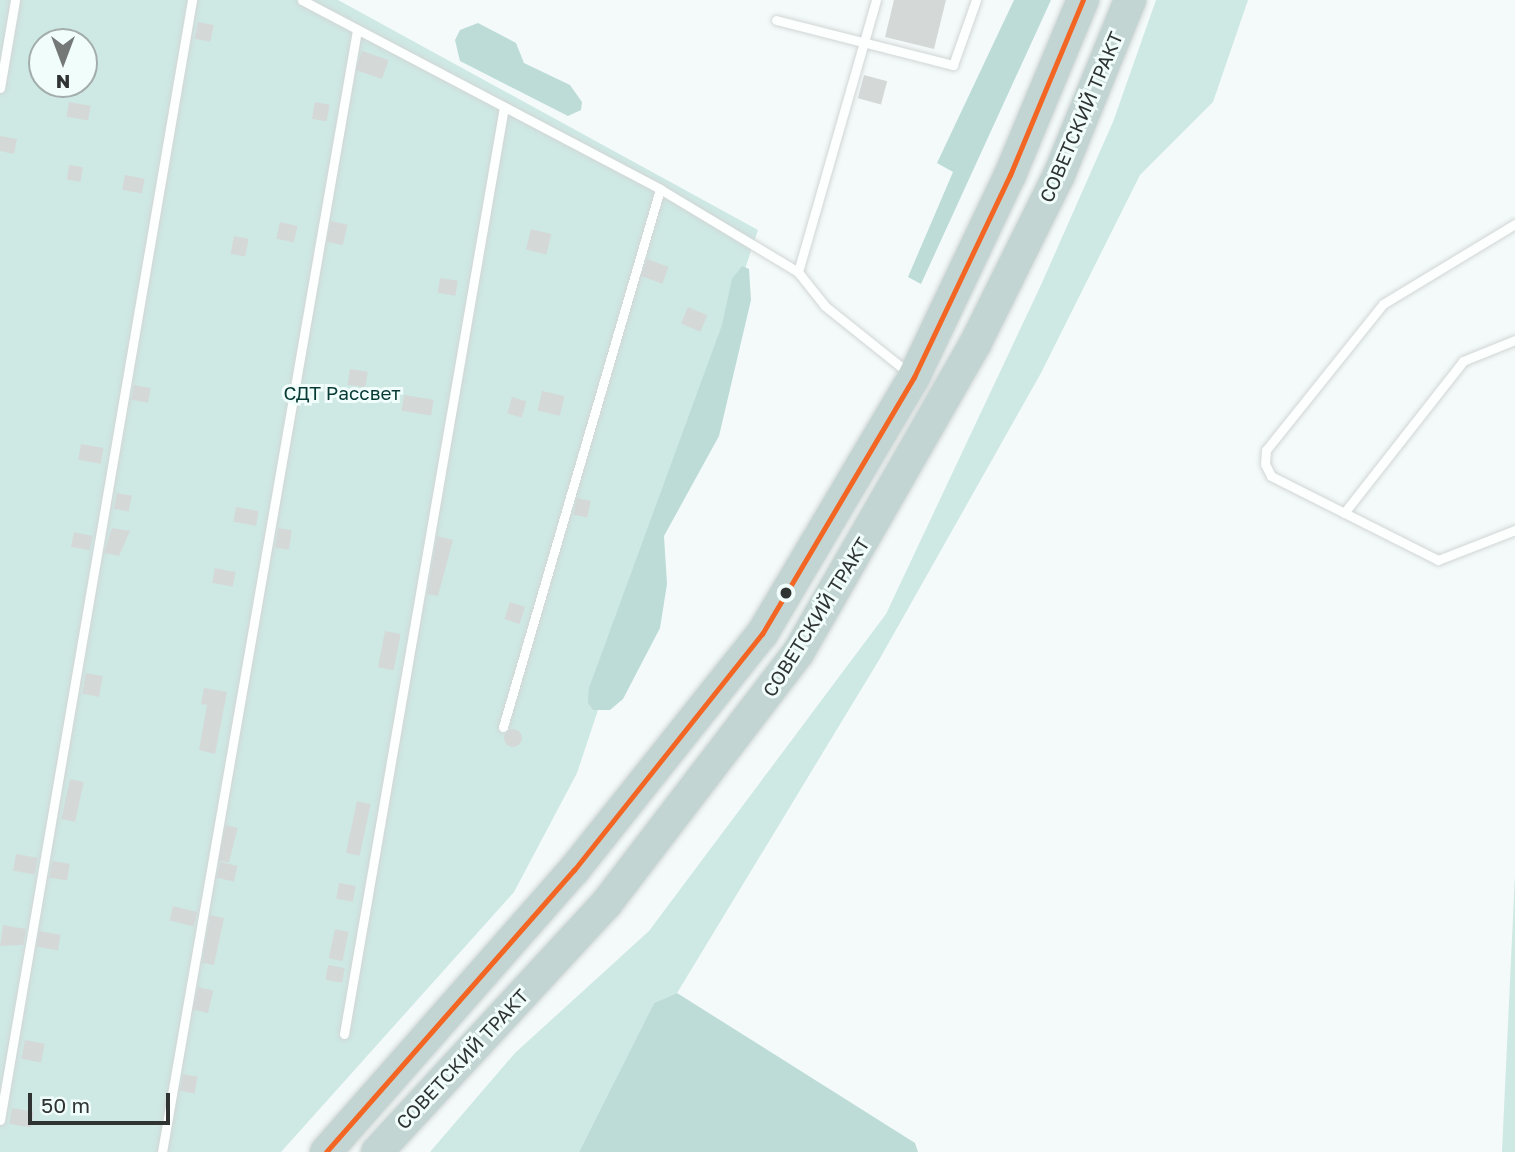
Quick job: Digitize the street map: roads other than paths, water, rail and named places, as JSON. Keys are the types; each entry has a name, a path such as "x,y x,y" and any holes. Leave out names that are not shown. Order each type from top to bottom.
{"highway":[{"name":"СОВЕТСКИЙ ТРАКТ","path":"326,1152 574,870 762,634 914,377 1010,175 1083,0"},
{"name":"СОВЕТСКИЙ ТРАКТ","path":"389,1146 606,904 798,653 975,344 1059,175 1130,0"}],"lane":[{"path":"0,88 15,0"},
{"path":"0,1120 192,0"},
{"path":"302,0 660,189 798,272 825,306 914,377"},
{"path":"798,272 876,0"},
{"path":"776,20 953,65 976,0"},
{"path":"162,1152 357,30"},
{"path":"344,1034 504,107"},
{"path":"503,727 660,189"},
{"path":"1515,224 1383,304 1266,450 1265,464 1271,476 1438,560 1515,530"},
{"path":"1344,513 1463,361 1515,340"}],"park label":[{"name":"СДТ Рассвет","path":"342,393"}]}
